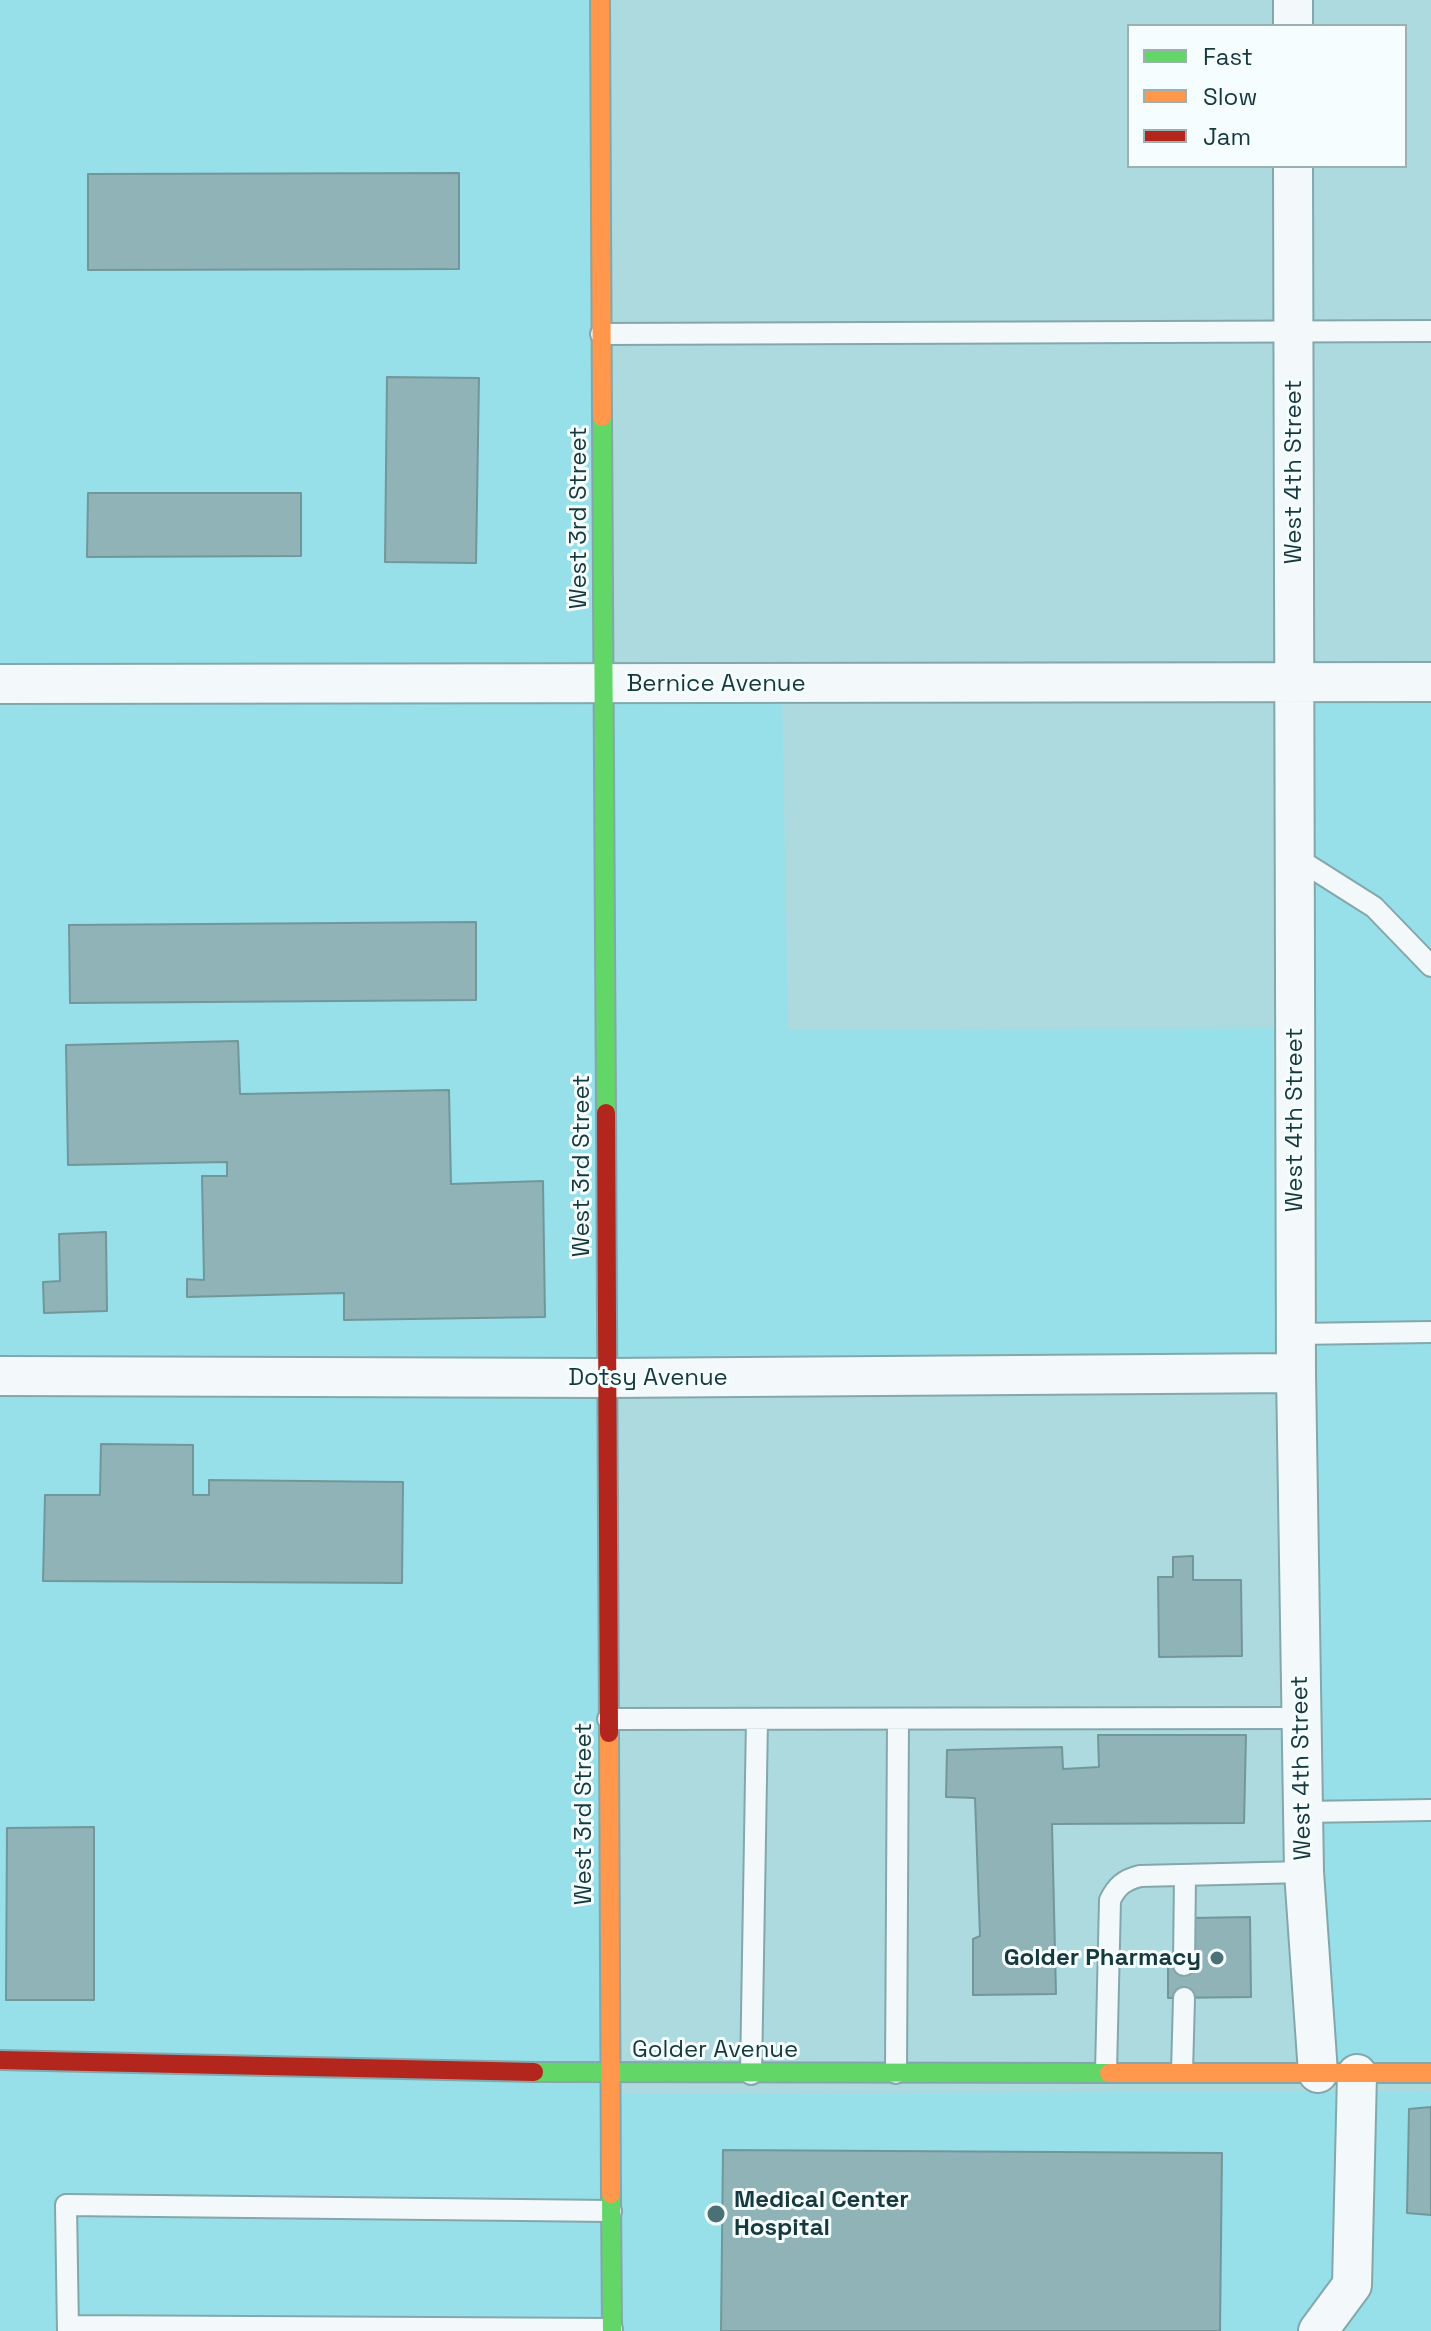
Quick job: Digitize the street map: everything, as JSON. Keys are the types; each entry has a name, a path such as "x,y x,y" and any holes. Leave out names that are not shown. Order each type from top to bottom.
{"street":[{"name":"West 3rd Street","path":"600,0 612,2330"},
{"path":"1293,0 1293,24"},
{"name":"West 4th Street","path":"1293,168 1296,1373 1304,1872 1318,2073"},
{"name":"Bernice Avenue","path":"0,684 1431,682"},
{"name":"Dotsy Avenue","path":"0,1376 607,1378 1296,1373"},
{"name":"Golder Avenue","path":"0,2060 609,2074 1431,2073"},
{"path":"1318,2331 1352,2285 1357,2074"}],"lane":[{"path":"601,334 1431,331"},
{"path":"1295,857 1374,907 1431,966"},
{"path":"1296,1334 1431,1332"},
{"path":"608,1719 1302,1718"},
{"path":"751,2074 757,1719"},
{"path":"896,2073 898,1719"},
{"path":"1303,1812 1431,1810"},
{"path":"1106,2072 1110,1900 1116,1888 1126,1879 1140,1876 1304,1872"},
{"path":"1184,1965 1185,1875"},
{"path":"1182,2072 1184,1998"},
{"path":"611,2211 66,2205 68,2328 612,2330"}],"shaded area":[{"path":"0,0 600,0 603,684 782,684 788,1030 1295,1028 1294,682 1431,682 1431,2070 1307,2072 1296,1373 607,1378 609,2094 1431,2091 1431,2331 0,2331"}],"building":[{"path":"459,173 459,269 88,270 88,174"},
{"path":"387,377 479,378 476,563 385,562"},
{"path":"88,493 301,493 301,556 87,557"},
{"path":"476,922 476,1000 70,1003 69,925"},
{"path":"238,1041 240,1094 449,1090 451,1184 543,1181 545,1317 344,1320 344,1293 187,1297 187,1279 204,1280 202,1176 227,1176 227,1162 68,1165 66,1045"},
{"path":"106,1232 107,1311 44,1313 43,1282 60,1281 59,1234"},
{"path":"101,1444 193,1445 193,1495 209,1495 209,1480 403,1482 402,1583 43,1581 45,1495 100,1495"},
{"path":"1193,1556 1193,1580 1241,1580 1242,1656 1159,1657 1158,1577 1173,1577 1173,1557"},
{"path":"1098,1735 1246,1735 1244,1823 1052,1824 1056,1994 973,1995 973,1939 980,1936 975,1798 946,1797 947,1750 1062,1747 1063,1769 1099,1767"},
{"path":"94,1827 94,2000 6,2000 7,1828"},
{"path":"1250,1917 1251,1997 1168,1998 1168,1965 1191,1965 1190,1918"},
{"path":"1431,2107 1431,2215 1407,2213 1409,2109"},
{"path":"723,2150 1222,2153 1220,2331 721,2331"}],"traffic: fast":[{"path":"602,417 606,1113"},
{"path":"534,2072 1109,2073"},
{"path":"611,2194 612,2331"}],"traffic: slow":[{"path":"600,0 602,417"},
{"path":"609,1733 611,2194"},
{"path":"1109,2073 1431,2073"}],"traffic: jam":[{"path":"606,1113 609,1733"},
{"path":"0,2060 534,2072"}],"place":[{"name":"Golder Pharmacy","path":"1217,1958"},
{"name":"Medical Center Hospital","path":"716,2214"}]}
